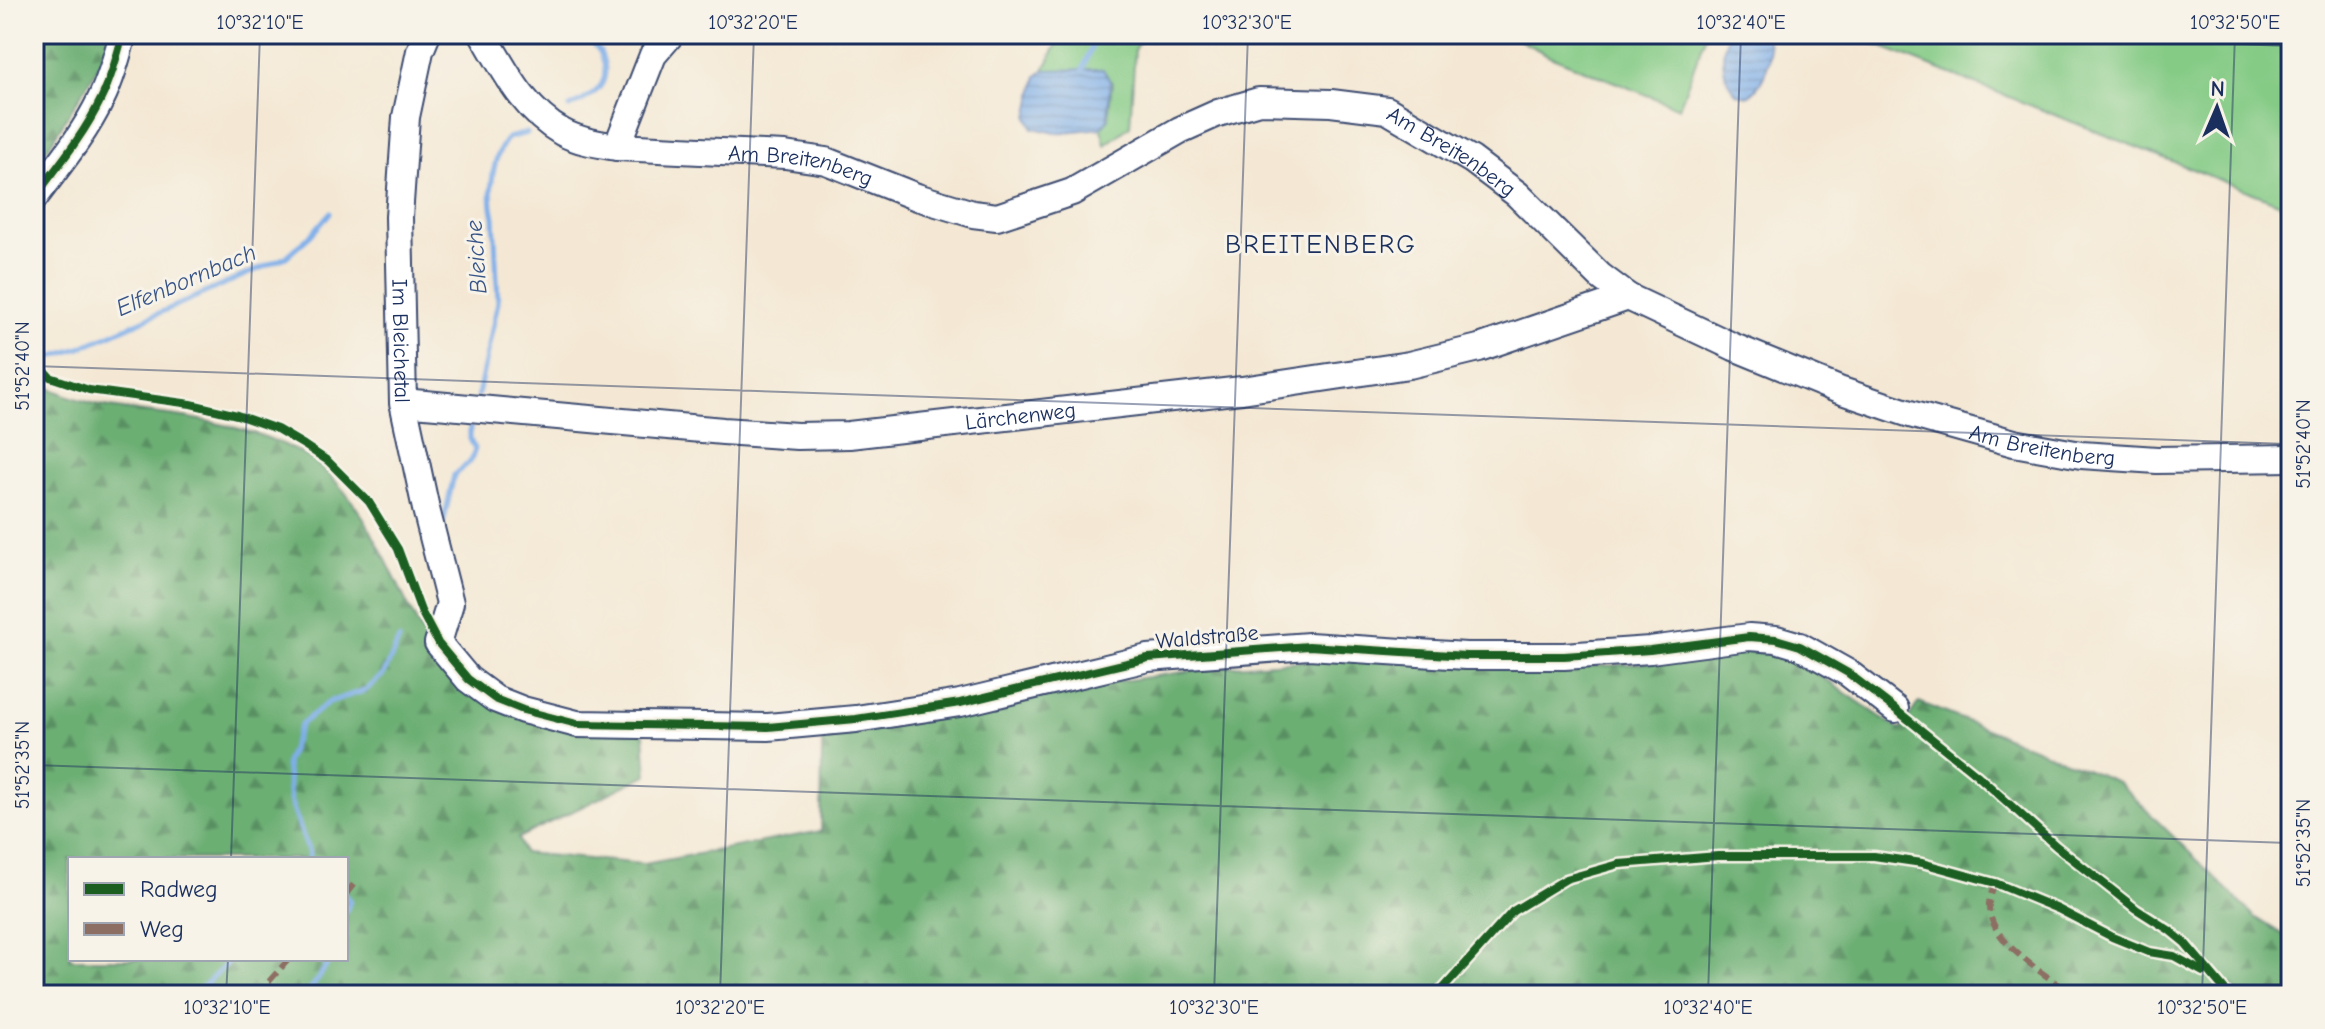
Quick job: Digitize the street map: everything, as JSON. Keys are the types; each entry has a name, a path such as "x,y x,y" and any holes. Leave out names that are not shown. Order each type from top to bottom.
{"street":[{"path":"34,198 101,100 123,34"},
{"name":"Im Bleichetal","path":"427,34 420,51 406,117 399,217 403,402 450,603 438,643"},
{"name":"Am Breitenberg","path":"483,34 510,81 539,116 563,133 617,147 785,155 826,161 917,197 973,214 997,217 1072,192 1180,130 1218,113 1259,101 1331,103 1387,110 1472,160 1517,194 1600,276 1628,297 1734,347 1839,390 2014,443 2081,455 2157,460 2291,458"},
{"path":"617,147 653,55 671,34"},
{"name":"Lärchenweg","path":"403,402 723,431 797,436 849,435 1242,390 1409,365 1479,348 1628,297"},
{"name":"Waldstraße","path":"438,643 468,679 495,699 577,724 768,727 856,719 960,703 1148,658 1309,646 1466,656 1564,656 1650,650 1749,637 1776,639 1800,646 1848,673 1895,709"}],"green space":[{"path":"34,34 110,34 105,56 34,170"},
{"path":"1062,34 1361,34 1142,39 1135,48 1130,126 1105,145 1101,128 1108,119 1112,83 1103,70 1044,70"},
{"path":"1508,34 1706,34 1679,108 1550,56"},
{"path":"1849,34 2291,34 2291,208"},
{"path":"34,373 44,385 74,398 230,426 299,452 327,473 351,500 438,659 459,686 644,734 647,775 518,838 524,853 644,864 821,831 822,740 1121,681 1218,667 1330,659 1566,668 1649,663 1727,651 1787,653 1900,730 1919,702 2118,782 2255,917 2291,940 2291,995 34,995"}],"water":[{"path":"1729,34 1764,34 1767,41 1767,68 1748,96 1737,94 1725,73 1723,57"},
{"path":"1103,69 1110,81 1108,119 1101,128 1056,133 1033,128 1028,117 1037,76 1044,70"}],"waterway":[{"name":"Bleiche","path":"570,107 593,94 605,74 601,54 587,34"},
{"path":"1083,69 1097,34"},
{"name":"Bleiche","path":"478,395 498,302 491,198 493,176 498,154 508,138 527,133"},
{"name":"Elfenbornbach","path":"42,360 80,348 286,257 330,213"},
{"name":"Bleiche","path":"443,524 454,475 471,461 475,449 470,439 470,428"},
{"name":"Bleiche","path":"308,857 290,800 286,763 301,724 329,702 366,690 384,674 399,640"},
{"path":"348,898 348,906"},
{"name":"Bleiche","path":"194,995 230,961"},
{"path":"307,995 330,961"}],"marked path":[{"path":"348,891 357,880"},
{"path":"1995,883 1989,907 1999,933 2035,968 2073,995"},
{"path":"257,995 287,961"}],"cycle path":[{"path":"34,198 87,125 108,84 123,34"},
{"path":"34,358 50,377 89,390 191,404 277,429 328,461 369,502 398,549 421,611 438,643 468,679 495,699 577,724 768,727 856,719 960,703 1148,658 1309,646 1466,656 1564,656 1650,650 1749,637 1776,639 1800,646 1848,673 1895,709 1977,775 2056,846 2185,943 2229,995"},
{"path":"1433,995 1442,990 1513,911 1566,879 1619,864 1718,856 1874,856 1922,863 1995,883 2058,909 2112,937 2149,952 2174,956 2203,972"}],"district":[{"name":"BREITENBERG","path":"1321,244"}]}
